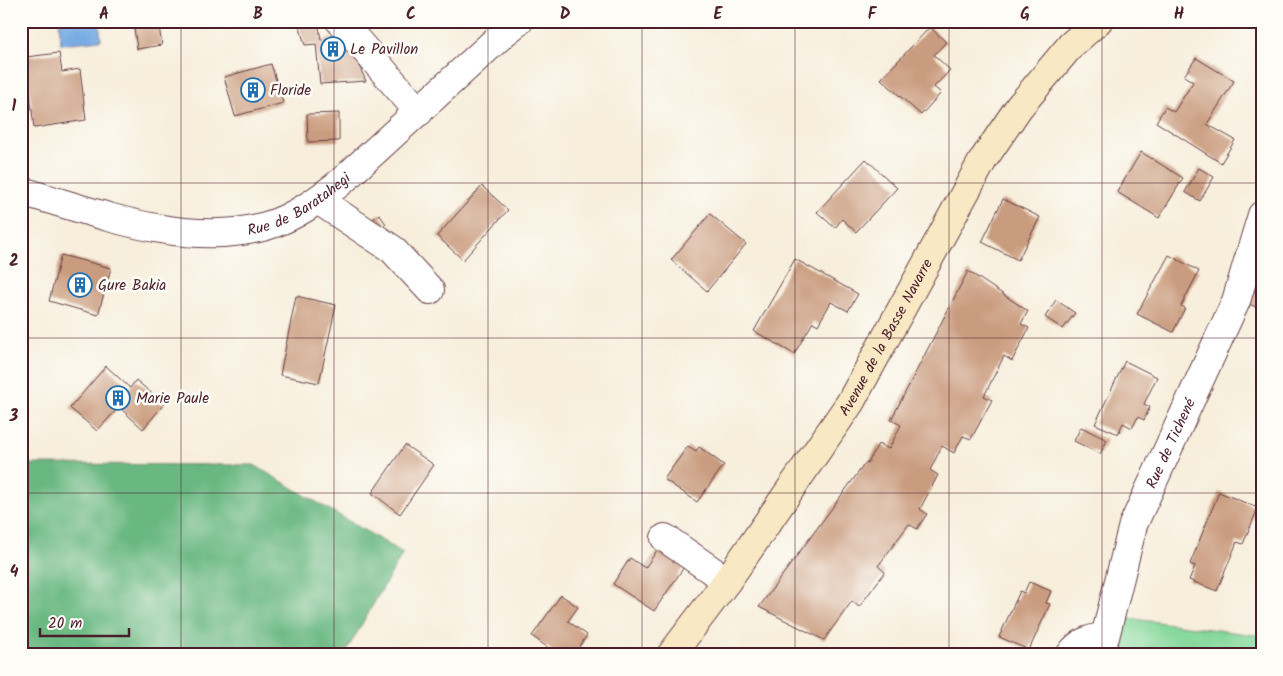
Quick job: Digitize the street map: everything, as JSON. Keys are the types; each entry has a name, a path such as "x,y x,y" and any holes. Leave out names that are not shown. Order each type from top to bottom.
{"street":[{"path":"340,21 419,112"},
{"name":"Rue de Baratahegi","path":"21,191 149,226 180,232 212,234 242,232 268,225 293,215 318,200 341,182 519,21"},
{"name":"Avenue de la Basse Navarre","path":"671,655 727,581 850,403 982,160 1019,106 1071,45 1098,21"},
{"path":"318,200 392,249 430,290"},
{"name":"Rue de Tichené","path":"1070,655 1076,646 1094,638 1105,646 1133,525 1236,302 1262,215"},
{"path":"665,538 727,581"}],"green space":[{"path":"21,464 254,465 403,553 344,655 214,655 200,643 191,655 21,655"},
{"path":"1127,618 1262,636 1262,655 1121,655"}],"water":[{"path":"99,21 101,40 61,44 59,23"}],"building":[{"path":"133,21 158,21 162,45 137,49"},
{"name":"Le Pavillon","path":"298,21 318,21 321,40 338,37 353,53 366,81 320,84 316,44 305,45"},
{"path":"930,27 946,42 934,55 950,70 934,87 941,93 921,115 881,79"},
{"path":"59,53 62,72 80,69 86,120 34,128 26,57"},
{"path":"1196,58 1234,81 1207,124 1235,140 1221,163 1156,122 1165,107 1174,112 1193,82 1184,76"},
{"name":"Floride","path":"271,64 283,103 235,116 224,77"},
{"path":"339,113 339,141 308,142 307,114"},
{"path":"1141,152 1183,178 1159,218 1117,192"},
{"path":"866,159 897,188 856,232 842,219 835,228 817,212"},
{"path":"1199,168 1214,177 1200,201 1185,192"},
{"path":"482,186 508,210 463,260 437,236"},
{"path":"1003,199 1040,217 1018,260 982,242"},
{"path":"379,214 386,224 377,231 370,221"},
{"path":"710,214 746,244 707,291 671,260"},
{"name":"Gure Bakia","path":"61,255 111,268 98,315 49,301"},
{"path":"1169,255 1199,271 1181,306 1185,308 1173,332 1137,314"},
{"path":"795,259 858,294 848,311 831,302 818,325 813,322 794,354 754,331"},
{"path":"968,271 1028,311 1021,324 1029,328 1012,361 1004,356 984,396 992,400 971,439 963,436 954,453 942,446 930,470 938,475 920,509 927,514 917,529 909,524 878,566 885,572 859,607 852,601 824,640 759,607 866,462 868,463 878,444 889,449 901,425 891,420"},
{"path":"1262,274 1262,310 1249,304"},
{"path":"296,296 336,305 319,383 280,375"},
{"path":"1056,300 1075,313 1063,329 1045,317"},
{"path":"1125,361 1157,377 1144,404 1150,407 1144,420 1138,417 1132,428 1123,423 1118,434 1095,424"},
{"name":"Marie Paule","path":"106,366 130,388 136,380 164,404 143,429 119,407 97,431 70,408"},
{"path":"1081,427 1107,440 1100,454 1074,441"},
{"path":"405,445 434,465 400,514 372,493"},
{"path":"688,446 696,451 699,447 724,465 697,502 664,479"},
{"path":"1219,492 1258,508 1243,544 1237,542 1217,591 1189,580 1195,566 1190,564"},
{"path":"658,549 684,567 654,611 613,584 630,558 645,568"},
{"path":"1029,582 1051,591 1046,603 1050,604 1029,650 999,637 1020,591 1024,593"},
{"path":"561,595 578,607 568,621 587,635 574,655 570,653 558,655 532,636"}],"place":[{"name":"Le Pavillon","path":"333,49"},
{"name":"Floride","path":"253,90"},
{"name":"Gure Bakia","path":"80,285"},
{"name":"Marie Paule","path":"118,398"}]}
